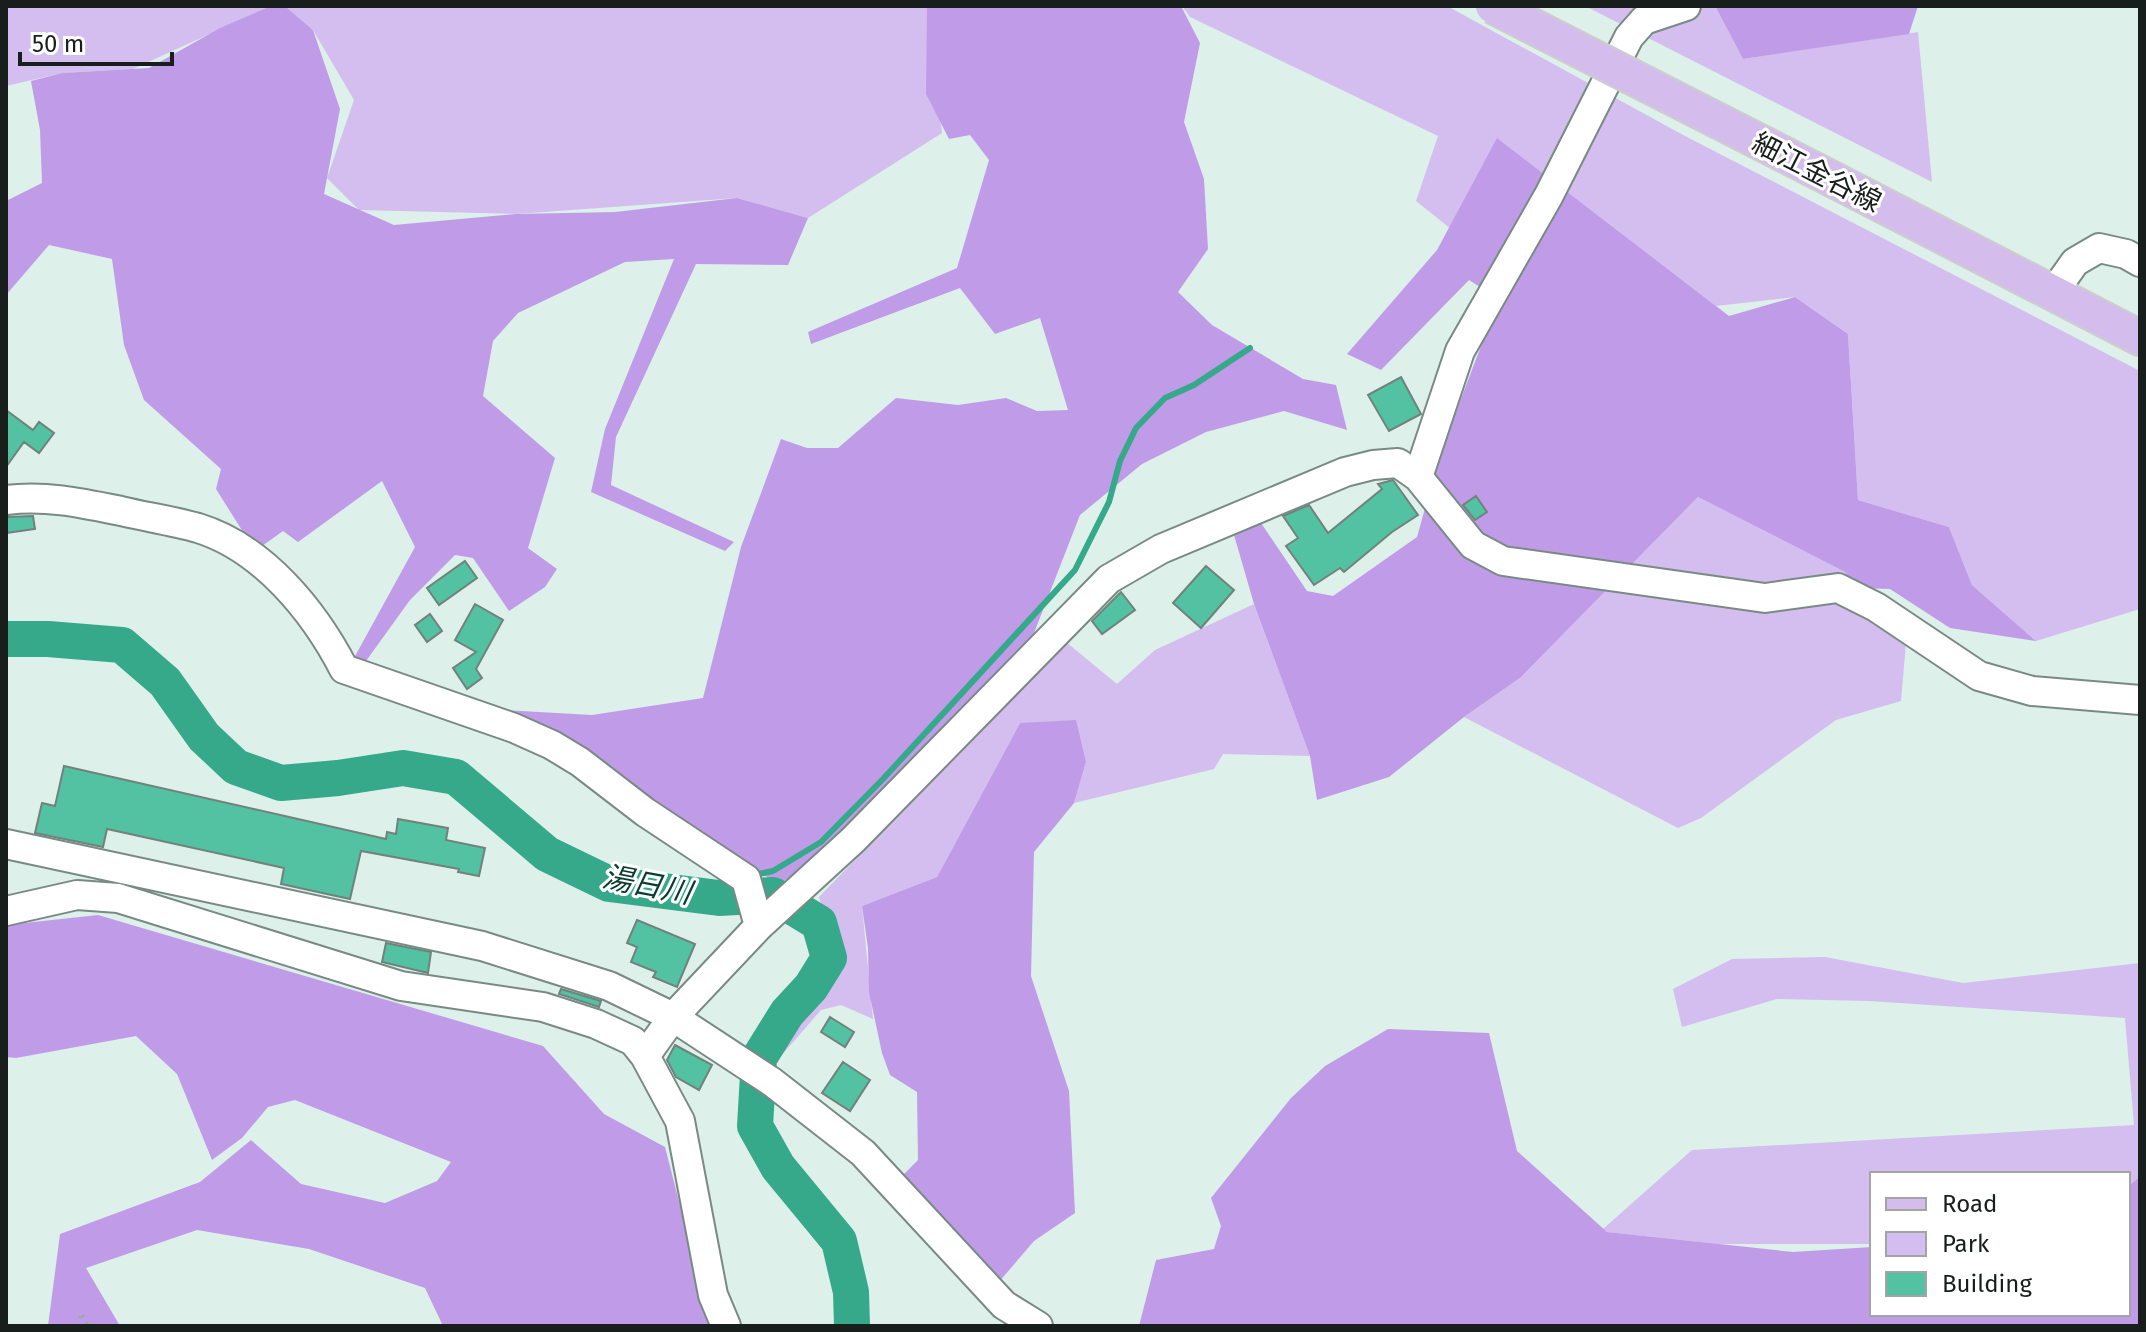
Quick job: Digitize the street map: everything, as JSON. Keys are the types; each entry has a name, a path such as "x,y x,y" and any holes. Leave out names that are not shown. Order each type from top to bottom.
{"main road":[{"name":"細江金谷線","path":"1493,6 2140,338"}],"street":[{"path":"1418,477 1460,351 1549,195 1629,37 1644,20 1686,6"},
{"path":"2053,293 2075,262 2099,248 2126,254 2140,262"},
{"path":"645,1056 673,1017 759,926 853,840 1109,579 1161,549 1345,472 1373,465 1398,463 1418,477 1473,545 1503,561 1765,598 1838,588 1876,607 1979,676 2032,691 2140,700"},
{"path":"6,500 62,499 200,529 245,551 300,600 327,636 344,669 514,728 580,762 645,812 746,879 759,926"},
{"path":"6,844 482,946 609,986 673,1017 772,1082 863,1153 1004,1305 1038,1326"},
{"path":"6,911 77,895 118,898 401,986 543,1007 596,1024 633,1041 645,1056 680,1121 713,1295 726,1326"}],"path":[{"path":"79,1326 81,1313 88,1326"}],"green space":[{"path":"6,6 271,6 133,69 62,73 6,86"},
{"path":"285,6 927,6 942,133 808,218 737,198 516,214 359,210 327,178 354,100 313,30"},
{"path":"1182,6 1447,6 1685,136 2140,371 2140,609 2036,641 1972,585 1949,527 1858,500 1848,334 1795,297 1716,306 1498,139 1451,229 1416,201 1438,136 1190,17"},
{"path":"1585,6 1715,6 1743,59 1918,32 1932,182"},
{"path":"1698,497 1845,572 1906,643 1901,701 1836,720 1701,818 1678,828 1464,717 1520,678"},
{"path":"1254,604 1310,756 1223,754 1214,769 1074,803 1086,762 1020,723 937,877 862,906 873,1019 841,1005 821,1010 780,1057 781,1038 834,955 819,897 1066,642 1117,684 1155,650"},
{"path":"1825,957 1963,983 2140,963 2140,1176 2130,1185 2130,1172 1870,1172 1870,1244 1718,1244 1607,1232 1603,1229 1692,1150 2134,1125 2125,1018 1869,1001 1777,999 1682,1027 1673,989 1732,959"}],"shaded area":[{"path":"271,6 285,6 313,30 340,109 324,194 394,225 516,214 615,212 737,198 808,218 788,265 696,264 616,437 611,485 734,542 725,551 591,492 605,429 674,259 625,262 518,313 493,341 483,396 555,458 528,548 557,569 545,587 509,611 473,558 455,555 410,600 366,661 354,658 415,547 382,481 298,542 283,531 255,551 216,489 221,469 144,400 124,345 112,259 49,245 6,295 6,201 42,183 40,130 31,81 62,73 149,68 220,28"},
{"path":"927,6 1181,6 1200,43 1184,122 1204,179 1208,249 1178,292 1212,325 1303,379 1336,385 1347,430 1284,411 1206,432 1142,464 1080,515 1034,633 864,829 782,882 719,860 502,710 592,715 703,698 741,547 781,439 807,448 838,448 896,398 958,405 1006,398 1037,411 1068,410 1040,318 995,334 960,288 811,344 808,332 957,268 989,160 970,135 949,139 926,94"},
{"path":"1715,6 1918,6 1909,34 1743,59"},
{"path":"1497,138 1729,316 1795,297 1848,334 1858,500 1949,527 1972,585 2036,641 1950,628 1890,589 1858,588 1845,572 1698,497 1520,678 1464,717 1389,777 1317,800 1310,756 1254,604 1234,535 1261,523 1307,591 1333,596 1417,537 1441,451 1499,299 1469,280 1381,370 1347,354 1437,250"},
{"path":"1076,720 1086,762 1074,803 1034,852 1031,976 1069,1091 1075,1213 1034,1241 998,1283 903,1175 918,1160 917,1092 890,1075 882,1053 869,992 868,948 862,906 937,877 1020,723"},
{"path":"98,915 543,1046 604,1114 665,1147 693,1256 721,1326 443,1326 425,1288 309,1249 197,1230 86,1268 120,1326 48,1326 60,1234 200,1182 251,1140 301,1184 385,1203 437,1181 451,1162 295,1100 268,1107 242,1138 212,1160 177,1074 136,1036 16,1058 6,1057 6,925"},
{"path":"1388,1029 1489,1033 1517,1151 1607,1232 1793,1252 1870,1247 1870,1316 2130,1316 2130,1185 2140,1176 2140,1326 1139,1326 1156,1260 1214,1249 1221,1226 1211,1198 1291,1098 1325,1066"}],"building":[{"path":"1401,377 1421,414 1389,431 1368,395"},
{"path":"6,410 33,430 39,422 54,433 39,453 24,442 6,467"},
{"path":"1393,480 1418,515 1344,572 1340,568 1314,585 1286,546 1298,538 1283,516 1309,505 1328,533 1382,489 1378,484"},
{"path":"1476,496 1487,512 1475,520 1463,505"},
{"path":"33,516 35,529 6,533 6,517"},
{"path":"465,561 477,578 439,605 427,588"},
{"path":"1206,566 1234,590 1201,628 1173,603"},
{"path":"1121,592 1135,610 1102,634 1092,621"},
{"path":"475,604 503,620 476,669 482,678 467,689 453,668 476,652 455,640"},
{"path":"430,614 442,631 427,642 415,625"},
{"path":"64,766 386,839 387,832 396,834 398,819 448,828 446,840 485,848 479,876 458,872 459,869 361,851 350,899 281,884 284,868 107,829 103,847 35,833 42,803 55,806"},
{"path":"637,920 695,944 677,987 653,977 656,972 631,962 637,947 627,943"},
{"path":"386,943 431,952 428,973 382,962"},
{"path":"561,989 601,1001 599,1007 559,994"},
{"path":"830,1017 854,1032 845,1047 821,1032"},
{"path":"675,1045 712,1065 699,1090 676,1077 667,1060"},
{"path":"843,1062 870,1080 850,1111 822,1093"}],"waterway":[{"path":"754,875 773,871 821,842 1075,570 1109,502 1120,461 1136,428 1165,398 1194,385 1250,348"},
{"name":"湯日川","path":"6,639 122,645 165,682 204,737 236,767 281,783 403,768 456,777 547,854 609,884 719,898 773,895 819,923 829,958 811,987 787,1013 759,1058 755,1126 778,1167 839,1241 851,1292 852,1326"},
{"path":"719,898 721,881 731,879"}]}
